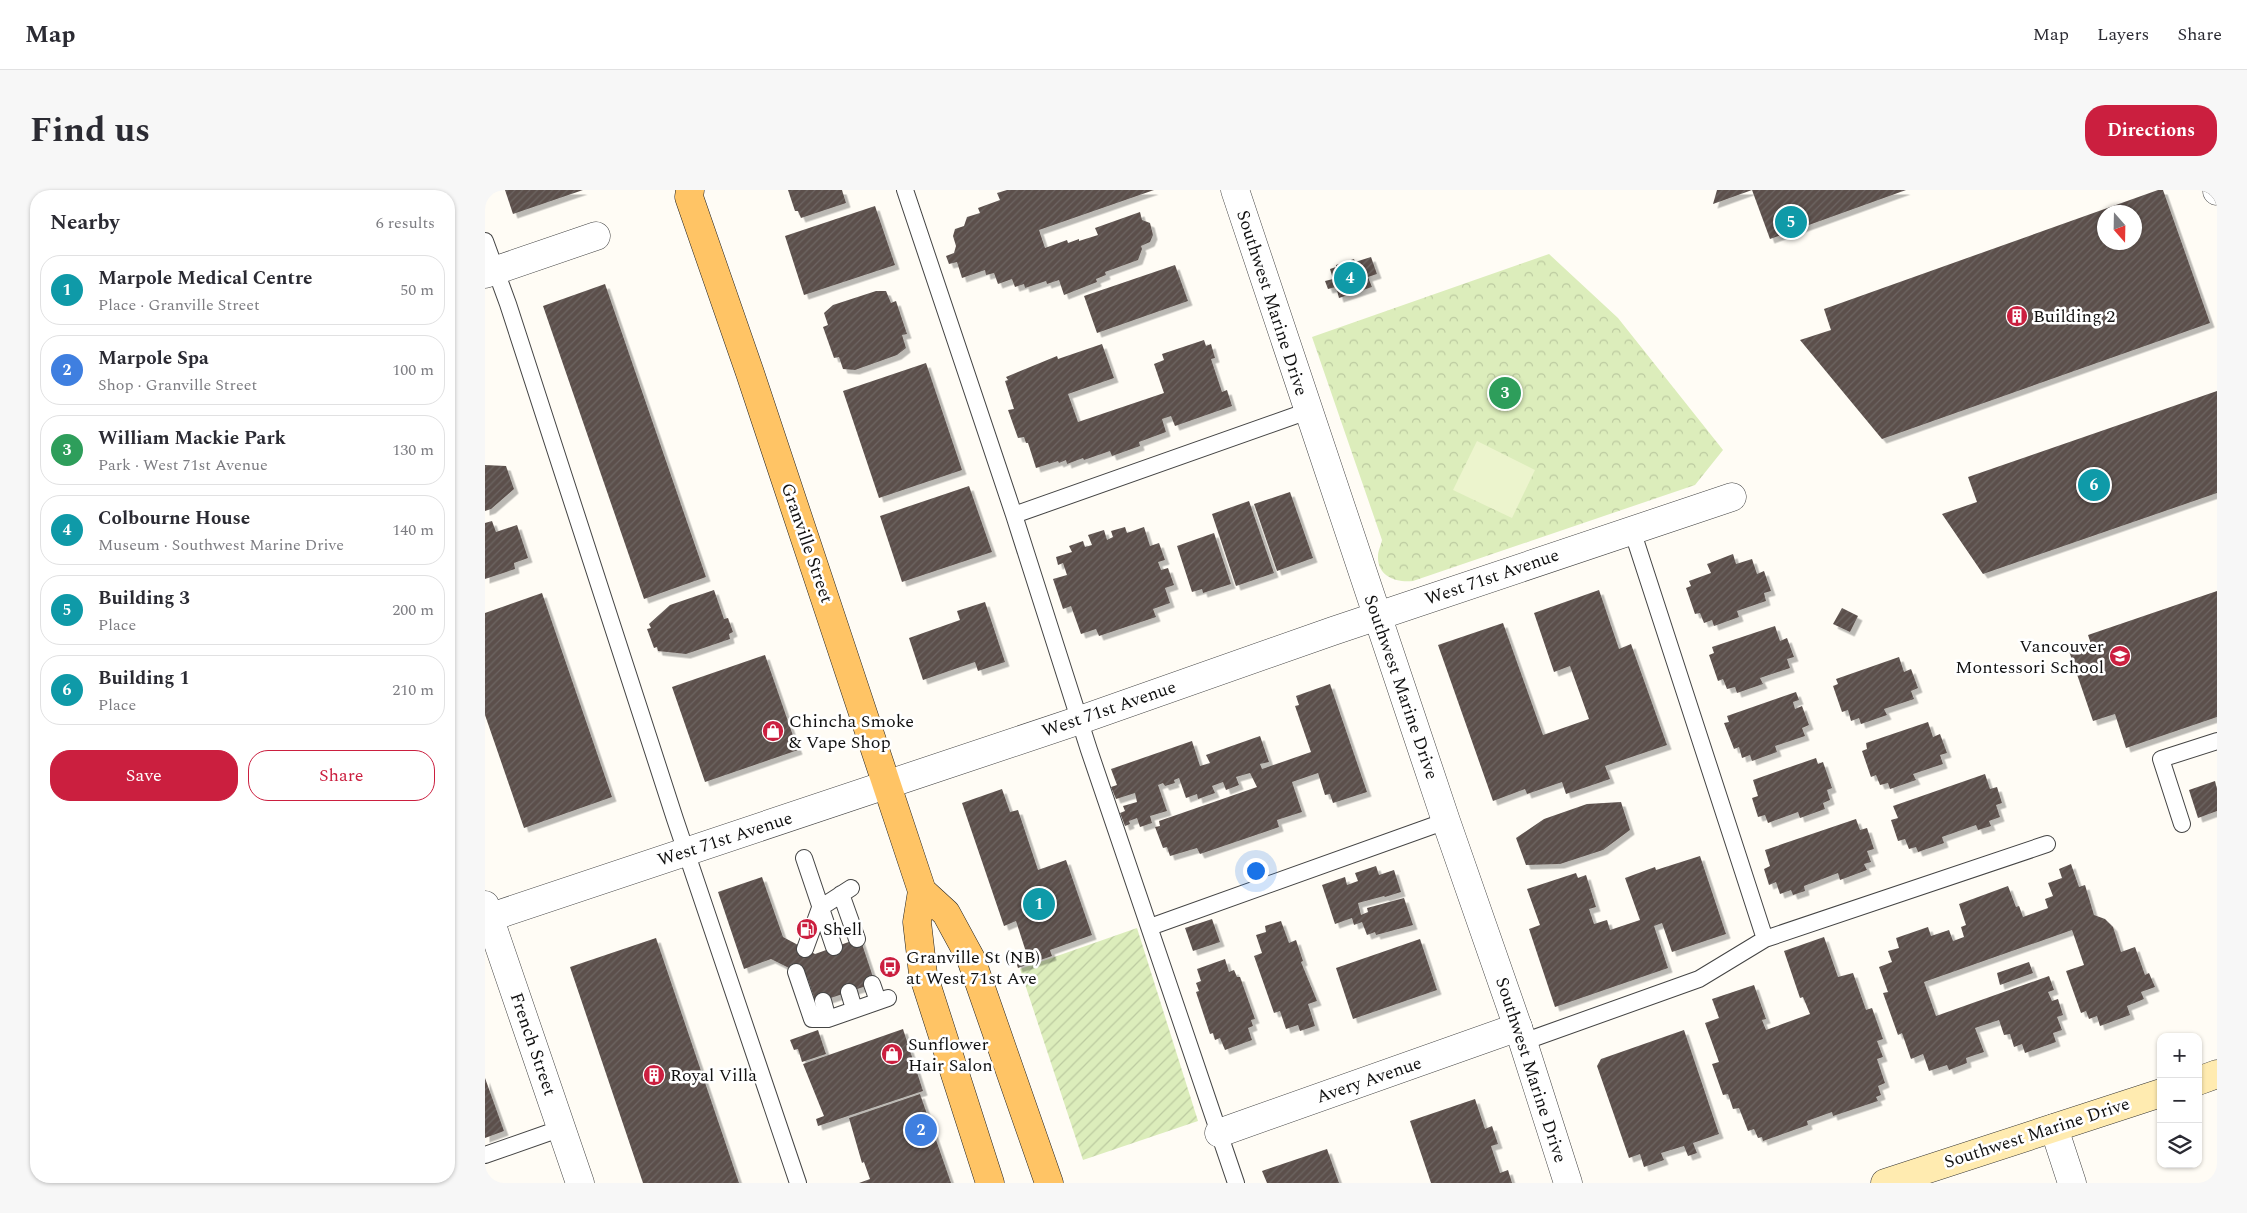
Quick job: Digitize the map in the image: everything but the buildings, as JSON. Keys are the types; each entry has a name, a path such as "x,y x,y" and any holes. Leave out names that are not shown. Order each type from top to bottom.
{"main road":[{"name":"Granville Street","path":"686,192 888,784 922,891 917,922 923,974 990,1183"},
{"name":"Granville Street","path":"922,891 946,913 971,959 1049,1183"},
{"path":"2202,1080 2217,1074"},
{"name":"Southwest Marine Drive","path":"1885,1183 2157,1094"}],"street":[{"name":"Southwest Marine Drive","path":"1235,190 1446,821 1521,1034 1568,1183"},
{"path":"490,272 596,236"},
{"name":"West 71st Avenue","path":"487,914 687,851 1080,720 1377,616 1732,496"},
{"name":"French Street","path":"487,914 580,1183"},
{"name":"Avery Avenue","path":"1219,1133 1521,1034"},
{"path":"2054,1128 2072,1183"}],"lane":[{"path":"905,190 1014,515 1080,720 1236,1183"},
{"path":"485,242 490,272 798,1183"},
{"path":"1014,515 1308,411"},
{"path":"1632,530 1765,939"},
{"path":"2182,824 2161,760 2217,741"},
{"path":"1150,927 1446,821"},
{"path":"1521,1034 1699,979 1765,939 2047,844"},
{"path":"804,858 834,947"},
{"path":"805,949 820,908 846,891 857,939"},
{"path":"796,972 813,1019 828,1018 883,1000 872,984"},
{"path":"849,992 855,1009"},
{"path":"823,1001 828,1018"},
{"path":"485,1155 562,1128"}],"green space":[{"path":"1549,254 1618,318 1723,450 1695,485 1413,581 1400,581 1389,577 1381,569 1379,563 1378,554 1382,540 1312,337"},
{"path":"1477,441 1535,470 1512,518 1453,490"},
{"path":"1137,928 1198,1121 1083,1160 1020,969"}],"place":[{"name":"Building 3","path":"1791,222"},
{"name":"Colbourne House","path":"1350,278"},
{"name":"Building 2","path":"2017,316"},
{"name":"William Mackie Park","path":"1505,393"},
{"name":"Building 1","path":"2094,485"},
{"name":"Vancouver Montessori School","path":"2120,656"},
{"name":"Chincha Smoke & Vape Shop","path":"773,731"},
{"name":"Marpole Medical Centre","path":"1039,904"},
{"name":"Shell","path":"807,929"},
{"name":"Granville St (NB) at West 71st Ave","path":"890,967"},
{"name":"Sunflower Hair Salon","path":"892,1054"},
{"name":"Royal Villa","path":"654,1075"},
{"name":"Marpole Spa","path":"921,1130"}]}
